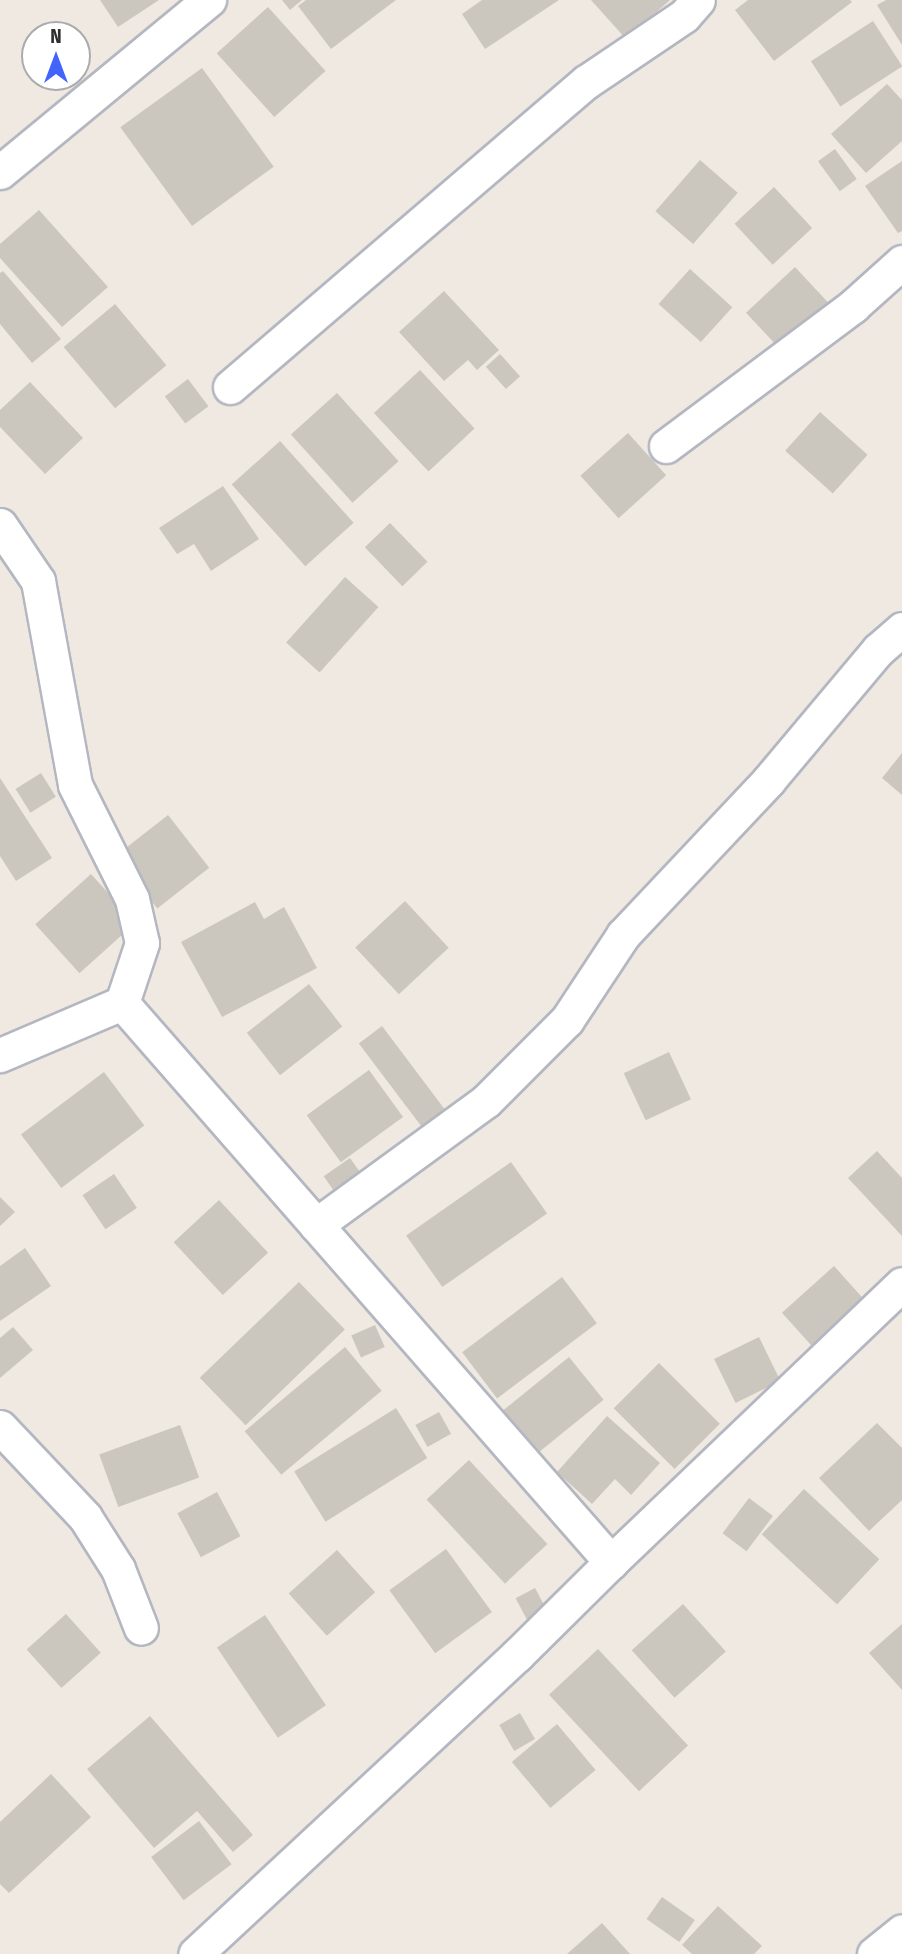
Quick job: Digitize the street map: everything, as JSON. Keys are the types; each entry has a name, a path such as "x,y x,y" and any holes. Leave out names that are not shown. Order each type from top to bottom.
{"street":[{"path":"4,160 209,0"},
{"path":"230,387 586,82 684,16 698,0"},
{"path":"666,446 853,306 902,262"},
{"path":"0,525 38,581 75,785 132,899 142,943 122,1003 0,1055"},
{"path":"316,1225 486,1101 567,1020 623,935 768,781 878,650 902,629"},
{"path":"122,1003 611,1562"},
{"path":"194,1954 517,1656 611,1562 902,1284"},
{"path":"0,1427 85,1517 118,1569 141,1628"},
{"path":"874,1954 902,1931"}],"building":[{"path":"100,0 159,0 118,27"},
{"path":"282,0 302,0 290,10"},
{"path":"306,0 396,0 331,49 298,6"},
{"path":"482,0 559,0 485,49 462,14"},
{"path":"591,0 670,0 626,39"},
{"path":"748,0 852,2 774,61 735,10"},
{"path":"886,0 902,0 902,45 877,5"},
{"path":"268,7 326,71 274,117 217,53"},
{"path":"873,21 902,67 840,107 811,61"},
{"path":"202,68 274,167 192,226 120,127"},
{"path":"887,84 902,100 902,141 866,173 831,134"},
{"path":"835,149 857,179 840,191 818,161"},
{"path":"700,160 738,193 693,244 655,211"},
{"path":"902,161 902,231 898,233 865,186"},
{"path":"774,187 812,228 773,265 735,224"},
{"path":"39,210 108,287 62,327 0,258 0,244"},
{"path":"795,267 832,306 783,352 746,313"},
{"path":"690,269 732,307 701,342 659,304"},
{"path":"3,271 61,339 32,363 0,324 0,273"},
{"path":"444,291 499,350 477,370 468,360 444,381 399,332"},
{"path":"115,304 166,365 115,408 64,347"},
{"path":"500,354 520,376 506,389 486,367"},
{"path":"420,370 475,429 428,471 374,413"},
{"path":"188,379 208,406 185,424 165,396"},
{"path":"30,382 83,438 45,474 0,427 0,410"},
{"path":"337,393 399,461 352,503 291,434"},
{"path":"820,412 868,455 833,493 785,451"},
{"path":"628,433 666,475 619,518 580,476"},
{"path":"280,441 354,523 305,566 232,484"},
{"path":"223,486 259,539 211,571 194,544 177,554 159,528"},
{"path":"390,523 428,562 402,586 365,547"},
{"path":"345,577 378,607 320,673 286,642"},
{"path":"902,753 902,795 882,778"},
{"path":"41,773 56,797 30,813 16,789"},
{"path":"0,778 52,858 16,881 0,856"},
{"path":"168,815 209,868 157,908 116,856"},
{"path":"91,874 135,923 79,973 35,924"},
{"path":"405,901 449,948 399,994 355,947"},
{"path":"255,902 264,919 284,907 317,968 222,1017 181,942"},
{"path":"309,984 342,1027 280,1075 247,1033"},
{"path":"382,1026 449,1115 426,1132 359,1043"},
{"path":"669,1052 691,1099 646,1120 624,1073"},
{"path":"369,1070 403,1117 341,1162 307,1115"},
{"path":"104,1072 144,1126 61,1188 21,1135"},
{"path":"877,1151 902,1178 902,1236 848,1178"},
{"path":"350,1158 361,1174 335,1192 324,1176"},
{"path":"511,1162 547,1214 442,1287 406,1235"},
{"path":"114,1174 137,1208 105,1229 82,1195"},
{"path":"0,1197 15,1212 0,1226"},
{"path":"219,1200 268,1253 223,1295 174,1242"},
{"path":"25,1248 51,1286 0,1321 0,1266"},
{"path":"834,1266 866,1302 814,1349 782,1313"},
{"path":"562,1277 597,1323 497,1399 462,1352"},
{"path":"299,1282 345,1329 246,1425 200,1378"},
{"path":"375,1325 385,1347 361,1358 351,1336"},
{"path":"13,1327 33,1350 0,1378 0,1338"},
{"path":"759,1337 780,1381 736,1403 714,1359"},
{"path":"345,1347 382,1391 281,1475 245,1431"},
{"path":"569,1357 604,1400 538,1453 503,1410"},
{"path":"659,1363 720,1424 675,1469 614,1408"},
{"path":"396,1408 427,1458 325,1522 294,1472"},
{"path":"439,1412 451,1434 428,1447 415,1425"},
{"path":"607,1416 660,1463 631,1495 615,1479 592,1504 557,1472"},
{"path":"877,1423 902,1448 902,1500 869,1531 819,1478"},
{"path":"180,1425 199,1478 118,1507 99,1454"},
{"path":"469,1460 547,1544 505,1584 427,1500"},
{"path":"804,1489 879,1559 837,1605 762,1534"},
{"path":"217,1492 240,1536 201,1557 177,1513"},
{"path":"749,1498 773,1516 746,1551 723,1533"},
{"path":"446,1549 492,1612 435,1653 389,1590"},
{"path":"337,1550 375,1592 327,1636 289,1593"},
{"path":"535,1588 549,1614 530,1625 516,1598"},
{"path":"683,1604 726,1652 675,1698 632,1650"},
{"path":"66,1614 101,1653 61,1688 27,1649"},
{"path":"265,1615 326,1705 278,1738 217,1647"},
{"path":"902,1624 902,1690 869,1653"},
{"path":"598,1649 688,1746 639,1791 549,1695"},
{"path":"520,1713 535,1739 514,1751 499,1725"},
{"path":"150,1716 253,1835 233,1852 197,1811 154,1848 87,1769"},
{"path":"557,1724 596,1770 550,1808 512,1762"},
{"path":"51,1774 91,1817 9,1893 0,1884 0,1822"},
{"path":"199,1821 231,1864 184,1900 151,1857"},
{"path":"662,1897 695,1920 679,1942 647,1919"},
{"path":"718,1906 762,1946 754,1954 692,1954 682,1945"},
{"path":"602,1923 630,1954 567,1954"}]}
